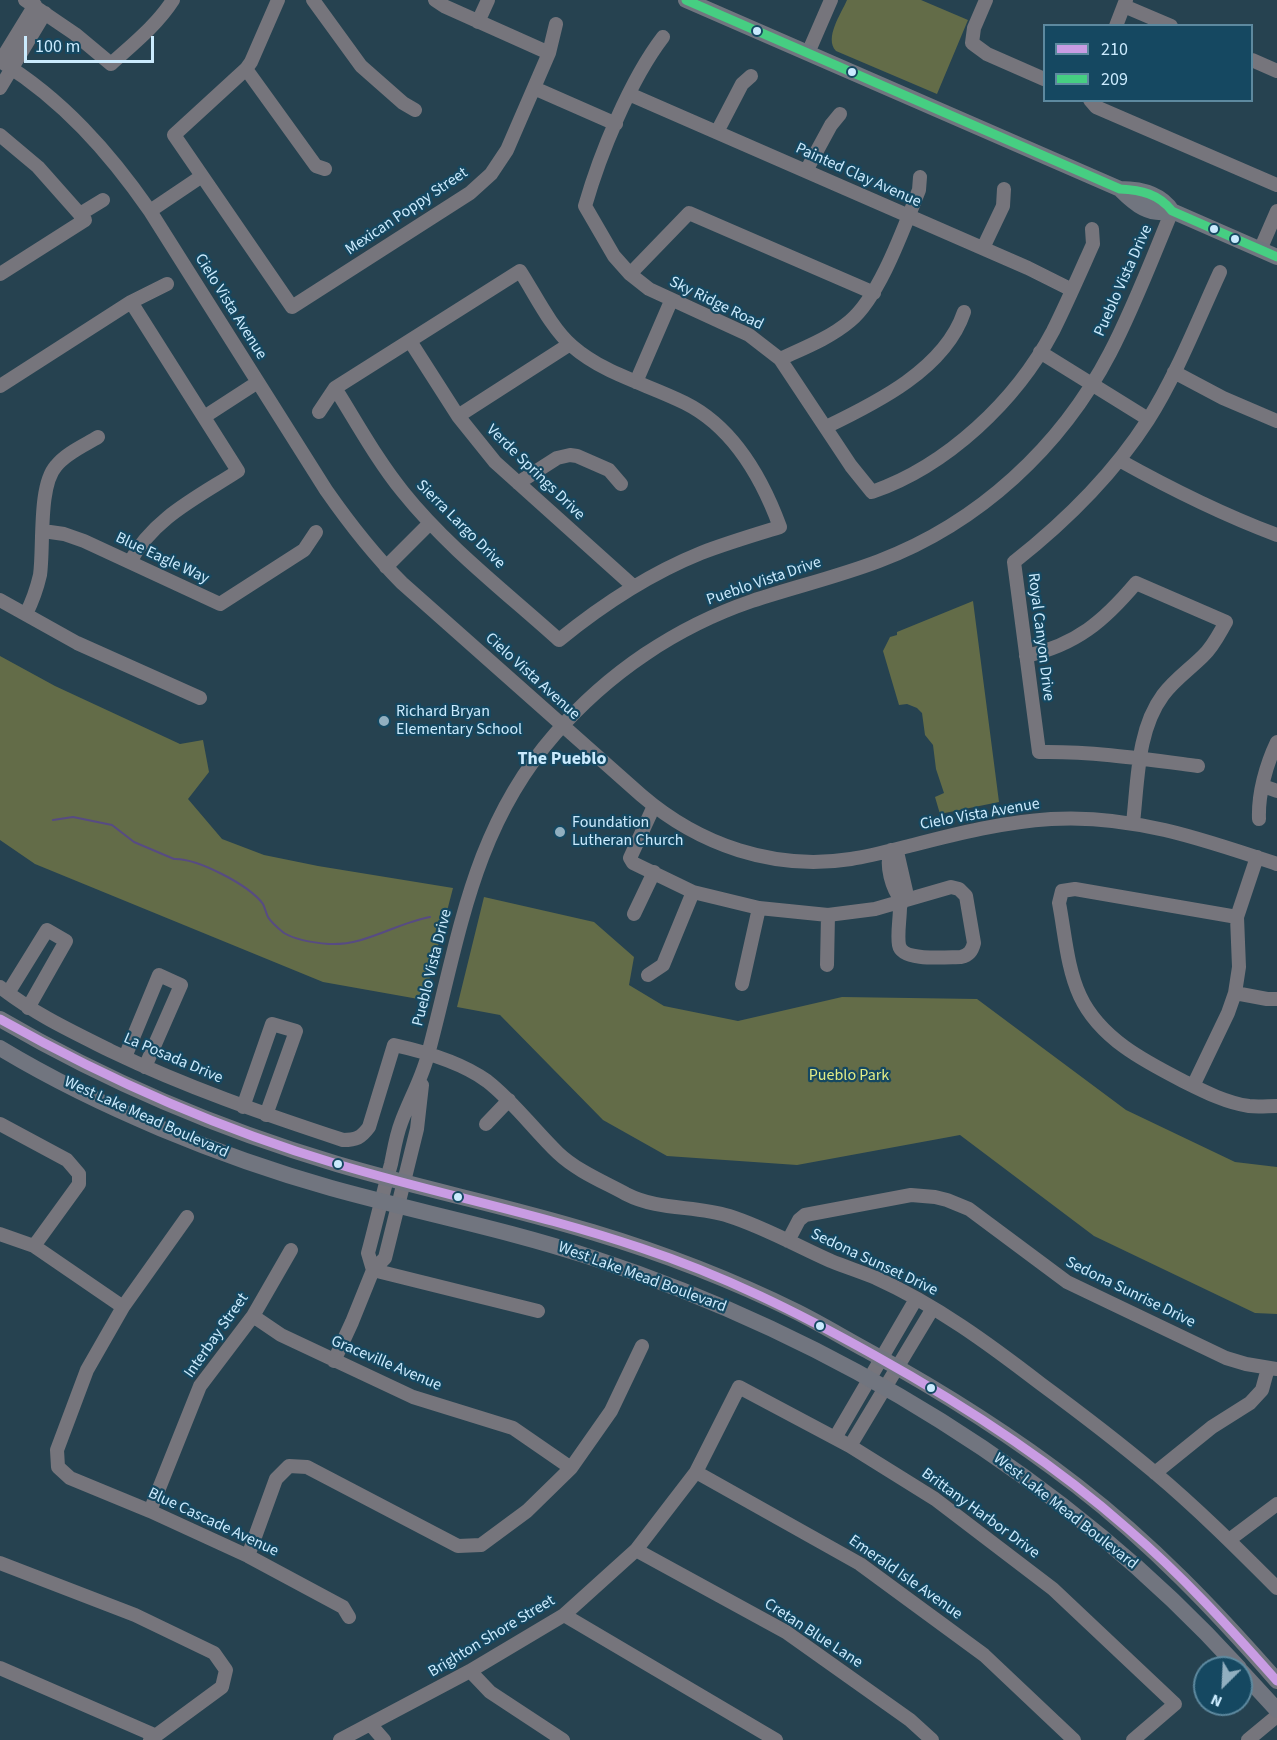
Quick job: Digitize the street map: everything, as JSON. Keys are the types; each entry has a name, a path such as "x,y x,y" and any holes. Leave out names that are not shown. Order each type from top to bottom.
{"main road":[{"path":"686,0 1120,189 1134,203 1159,214 1172,211 1277,257"},
{"name":"West Lake Mead Boulevard","path":"0,1019 84,1066 198,1116 288,1149 594,1233 701,1270 797,1312 936,1389 1003,1432 1079,1487 1220,1616 1277,1681"},
{"name":"West Lake Mead Boulevard","path":"0,1048 73,1087 186,1138 270,1169 398,1206 588,1256 691,1293 785,1335 923,1409 990,1454 1119,1551 1179,1606 1227,1656"},
{"name":"West Lake Mead Boulevard","path":"1253,1683 1277,1710"}],"street":[{"path":"0,88 3,63 35,6 75,34 111,64 151,27 166,11 172,0"},
{"path":"150,211 202,176 174,135 246,69 278,0"},
{"path":"313,0 361,66 403,103 415,110"},
{"path":"435,0 478,22 549,53"},
{"path":"478,22 488,0"},
{"path":"808,53 831,0"},
{"path":"986,0 974,28 972,43 987,54 1043,79"},
{"path":"1117,24 1125,3 1167,24"},
{"name":"Mexican Poppy Street","path":"202,176 292,307 470,193 491,174 507,150 534,88 549,53 556,24"},
{"path":"534,88 616,124 629,94 653,50 663,37"},
{"path":"1253,61 1277,71"},
{"name":"Cielo Vista Avenue","path":"3,63 55,102 88,132 119,167 150,211 354,531 386,567 562,726 654,806 680,825 741,852 772,859 836,861 961,833 1023,822 1084,819 1133,823 1174,831 1277,864"},
{"path":"246,69 316,166 325,169"},
{"path":"717,132 742,84 751,76"},
{"name":"Painted Clay Avenue","path":"629,94 983,248 1072,290"},
{"path":"1091,102 1096,107 1277,185"},
{"path":"806,171 831,125 840,114"},
{"name":"Sky Ridge Road","path":"616,124 594,175 585,206 614,255 630,274 649,289 749,335 780,359 851,466 872,492 919,471 961,441 991,414 1040,352"},
{"path":"0,135 38,167 85,220 2,271"},
{"path":"780,359 827,336 851,321 874,293 920,190 920,177"},
{"path":"983,248 1003,206 1004,189"},
{"path":"80,214 103,200"},
{"name":"Pueblo Vista Drive","path":"373,1270 368,1253 400,1124 423,1071 468,894 483,852 514,790 533,762 562,726 588,699 622,670 683,631 752,601 880,561 955,522 1006,485 1033,459 1072,414 1092,384 1121,330 1172,211"},
{"path":"1260,250 1277,211"},
{"path":"630,274 689,213 874,293"},
{"path":"1092,230 1093,244 1052,332 1040,352 1148,419"},
{"path":"319,412 334,388 520,271 559,331 570,344 594,363 686,403 707,416 725,432 769,497 780,527 701,553 633,586"},
{"name":"Royal Canyon Drive","path":"1141,758 1039,752 1014,562 1053,531 1091,494 1119,460 1148,419 1174,372 1220,272"},
{"path":"0,386 131,302 167,284"},
{"path":"636,382 671,301"},
{"path":"130,562 152,530 167,516 238,471 131,302"},
{"path":"825,427 893,393 946,344 964,312"},
{"name":"Verde Springs Drive","path":"410,341 458,416 495,462 633,586"},
{"path":"458,416 570,344"},
{"path":"1174,372 1223,398 1275,415"},
{"path":"204,417 258,382"},
{"name":"Sierra Largo Drive","path":"334,388 403,492 430,523 559,640 586,618 633,586"},
{"path":"26,614 40,576 46,485 60,461 98,437"},
{"path":"518,483 557,458 570,455 609,470 621,484"},
{"path":"1119,460 1232,519 1277,535"},
{"path":"386,567 430,523"},
{"name":"Blue Eagle Way","path":"43,531 64,534 84,541 220,604 304,550 316,532"},
{"path":"1026,656 1051,650 1074,640 1115,607 1136,583 1226,622 1205,655 1178,678 1163,695 1146,727 1133,823"},
{"path":"0,600 77,643 200,698"},
{"path":"1259,819 1263,786 1277,742"},
{"path":"1141,758 1198,766"},
{"path":"1263,786 1277,791"},
{"path":"654,806 630,858 633,863 693,892 759,908 828,915 875,909 902,901 951,887 959,889 966,896 974,943 970,952 961,957 911,956 903,953 899,946 900,907 902,901 906,891 897,875 898,856 891,850"},
{"path":"1194,1086 1235,993 1239,967 1237,917 1257,857"},
{"path":"634,914 654,872"},
{"path":"1237,917 1075,889 1062,891 1059,903 1073,977 1081,998 1094,1018 1110,1035 1145,1061 1221,1099 1250,1106 1277,1106"},
{"path":"648,975 663,964 693,892"},
{"path":"742,984 759,908"},
{"path":"827,965 828,915"},
{"path":"4,990 47,930 66,941 28,1008"},
{"path":"125,1058 159,975 181,985 145,1067"},
{"name":"La Posada Drive","path":"4,990 28,1008 145,1067 243,1107 343,1140"},
{"path":"1235,993 1277,999"},
{"path":"243,1107 272,1024 296,1030 266,1115"},
{"name":"Sedona Sunset Drive","path":"343,1140 355,1140 363,1136 369,1127 394,1046 449,1060 475,1073 509,1100 560,1154 578,1167 630,1196 664,1207 724,1214 876,1279 933,1308 987,1343 1091,1421 1155,1473 1229,1540 1277,1588"},
{"name":"Pueblo Vista Drive","path":"333,1361 352,1323 373,1270 386,1258 417,1129 423,1071"},
{"path":"486,1124 509,1100"},
{"path":"0,1124 67,1160 79,1174 79,1184 34,1246"},
{"name":"Sedona Sunrise Drive","path":"788,1241 799,1220 805,1215 910,1195 947,1200 969,1209 1067,1282 1226,1358 1273,1368"},
{"path":"0,1234 34,1246 123,1307 187,1217"},
{"name":"Interbay Street","path":"150,1511 200,1386 254,1316 291,1250"},
{"path":"373,1270 538,1311"},
{"path":"850,1446 878,1383 882,1359 916,1299"},
{"name":"Blue Cascade Avenue","path":"123,1307 87,1370 57,1450 58,1467 70,1478 150,1511 248,1556 343,1607 349,1617"},
{"path":"836,1438 878,1383 897,1367 933,1308"},
{"name":"Graceville Avenue","path":"254,1316 281,1335 413,1397 513,1428 571,1468"},
{"path":"248,1556 276,1479 289,1466 307,1467 459,1546 481,1545 527,1511 571,1468 611,1411 642,1346"},
{"path":"1155,1473 1212,1427 1250,1403 1262,1390 1273,1368"},
{"name":"Brittany Harbor Drive","path":"739,1387 836,1438 935,1499 1053,1588 1175,1704 1133,1740"},
{"name":"Brighton Shore Street","path":"340,1740 470,1671 564,1615 636,1550 696,1472 739,1387"},
{"name":"Emerald Isle Avenue","path":"696,1472 860,1564 984,1655 1074,1740"},
{"path":"1229,1540 1277,1504"},
{"name":"Cretan Blue Lane","path":"636,1550 786,1632 910,1720 932,1740"},
{"path":"0,1563 135,1616 214,1653 226,1670 222,1687 152,1737 0,1668"},
{"path":"564,1615 776,1740"},
{"path":"470,1671 490,1692 563,1740"},
{"path":"1248,1740 1277,1716"},
{"path":"370,1724 384,1740"}],"green space":[{"path":"847,0 921,0 968,20 937,94 836,51 832,40 833,33"},
{"path":"973,601 999,802 940,814 935,797 944,793 936,769 933,745 925,735 922,713 907,704 899,705 883,651 890,637 897,635 897,632"},
{"path":"0,656 55,686 180,744 203,740 209,772 188,799 222,839 264,855 453,888 424,1000 323,982 35,864 0,840"},
{"name":"Pueblo Park","path":"484,897 594,922 634,957 629,985 664,1006 738,1021 842,997 977,999 1126,1110 1235,1162 1277,1167 1277,1314 1255,1313 1094,1236 960,1135 797,1165 667,1156 603,1120 500,1015 457,1007"}],"waterway":[{"path":"53,820 73,817 112,825 134,842 174,859 196,863 222,874 256,897 263,904 269,919 282,931 300,939 342,944 368,938 430,917"}],"transit line":[{"name":"209","path":"686,0 1120,189 1149,194 1167,205 1172,211 1277,257"},
{"name":"210","path":"0,1019 81,1062 207,1119 337,1164 565,1225 641,1248 701,1270 817,1324 974,1414 1038,1457 1099,1504 1186,1583 1277,1681"}],"place":[{"name":"Richard Bryan Elementary School","path":"384,721"},
{"name":"Foundation Lutheran Church","path":"560,832"}],"district":[{"name":"The Pueblo","path":"562,760"}]}
